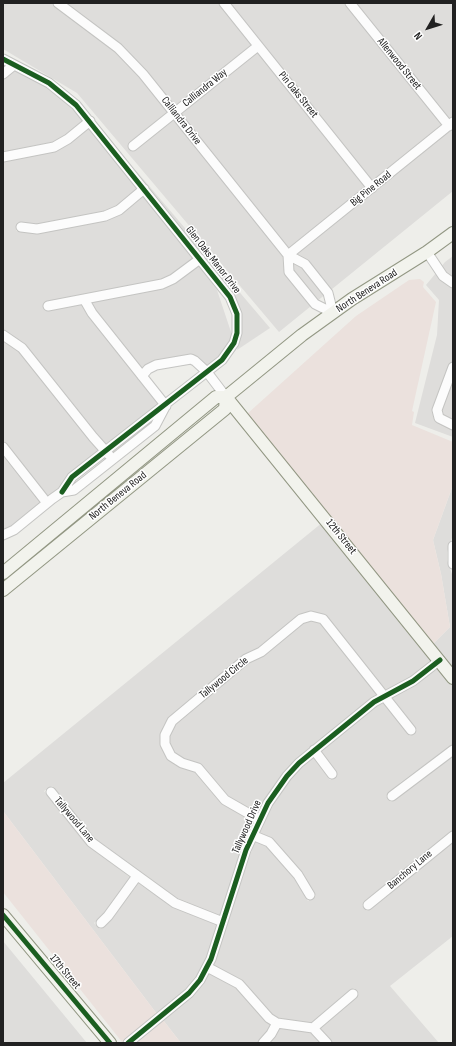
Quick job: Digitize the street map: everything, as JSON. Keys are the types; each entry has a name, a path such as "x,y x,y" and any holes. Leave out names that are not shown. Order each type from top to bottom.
{"main road":[{"name":"North Beneva Road","path":"3,573 216,397 226,397 302,335 453,233"},
{"name":"North Beneva Road","path":"3,590 225,409 226,397"},
{"name":"12th Street","path":"226,397 453,678"},
{"name":"17th Street","path":"3,915 110,1043"}],"street":[{"name":"Calliandra Drive","path":"58,3 118,48 143,74 288,255 305,264 328,293 333,313"},
{"name":"Pin Oaks Street","path":"224,3 372,188"},
{"name":"Allenwood Street","path":"350,3 451,124"},
{"name":"Calliandra Way","path":"133,146 258,46"},
{"name":"Glen Oaks Manor Drive","path":"3,59 49,83 64,94 90,121 230,297 237,314 238,324 237,333 232,348 222,360 166,406 148,417 72,477 62,492 14,530 3,535"},
{"path":"3,74 14,65"},
{"path":"3,157 54,147 68,139 90,121"},
{"name":"Big Pine Road","path":"288,255 451,124"},
{"path":"21,227 37,229 105,216 119,210 144,189"},
{"path":"427,252 443,276 453,283"},
{"path":"288,255 289,272 315,304 333,313"},
{"name":"Glen Oaks Manor Drive","path":"48,306 162,284 172,279 200,259"},
{"path":"84,299 92,314 166,406"},
{"path":"3,335 22,348 93,437 113,459"},
{"path":"142,376 152,366 184,359 195,361 207,372 226,397"},
{"path":"453,367 437,410 439,418 453,425"},
{"name":"Glen Oaks Manor Drive","path":"62,492 74,490 155,426 166,406"},
{"path":"3,447 47,503"},
{"path":"453,546 453,564"},
{"name":"Tallywood Circle","path":"260,820 225,800 198,768 182,763 171,756 165,744 166,731 172,721 246,659 261,652 301,619 311,616 323,619 384,695"},
{"name":"Tallywood Drive","path":"128,1043 189,993 200,980 207,967 252,835 268,803 287,776 314,750 374,702 384,695 413,682 440,660"},
{"path":"384,695 411,730"},
{"path":"314,750 332,774"},
{"path":"392,796 453,750"},
{"name":"Tallywood Lane","path":"50,792 91,842 175,903 223,922"},
{"name":"Tallywood Drive","path":"252,835 269,842 298,875 310,895"},
{"name":"Banchory Lane","path":"368,905 453,836"},
{"path":"100,923 108,916 137,876"},
{"path":"207,967 239,984 269,1018 277,1023 313,1028 327,1043"},
{"path":"313,1028 353,994"},
{"path":"263,1043 271,1034 277,1023"}],"shaded area":[{"path":"3,3 453,3 453,191 279,332 77,93 3,49"},
{"path":"15,70 46,87 61,98 84,121 66,136 53,142 3,152 3,79"},
{"path":"89,127 138,189 117,207 104,212 37,224 18,222 16,231 37,233 106,220 120,214 143,195 194,259 171,276 161,280 44,302 45,311 82,304 88,316 159,405 145,414 106,445 25,344 3,330 3,161 55,151 71,143"},
{"path":"133,167 270,328 237,350 242,323 241,312 234,294"},
{"path":"453,256 453,437 415,423 437,335 439,300 426,285 445,262"},
{"path":"199,265 217,290 232,335 230,341 219,357 208,367 197,357 185,355 155,361 143,369 96,311 91,302 163,288 175,283"},
{"path":"420,279 424,282 423,287 436,302 412,411 414,412 412,425 453,442 453,485 433,540 441,574 450,627 433,644 247,414 356,316 409,280"},
{"path":"3,340 18,351 99,451 60,488 48,497 3,440"},
{"path":"3,454 41,503 12,526 3,531"},
{"path":"453,485 453,535 447,552 447,560 453,577 453,670 433,644 450,627 441,574 433,540"},
{"path":"323,522 433,660 411,678 386,690 326,617 319,613 307,612 298,616 259,648 243,656 168,719 163,727 160,744 168,759 175,765 195,771 222,804 254,822 242,849 220,916 190,905 168,893 94,839 52,786 44,791 87,845 131,878 105,914 94,923 100,929 112,919 138,883 173,907 217,925 207,957 196,978 186,990 157,1014 3,811 3,783"},
{"path":"310,620 320,623 378,695 284,773 258,814 225,795 201,764 184,759 175,753 169,743 169,735 175,723 249,663 303,623"},
{"path":"438,667 453,685 453,744 401,782 386,796 391,802 406,789 453,755 453,831 362,905 367,911 453,840 453,936 390,986 439,1043 333,1043 320,1028 359,994 354,988 312,1023 289,1020 279,1018 272,1014 242,980 213,965 255,841 266,846 294,878 308,901 316,896 301,872 273,840 258,833 272,804 291,778 313,757 330,780 337,774 320,751 383,701 410,736 417,730 391,696 415,685"},
{"path":"3,811 157,1014 122,1042 3,892"},
{"path":"3,941 87,1043 3,1043"},
{"path":"209,973 236,987 265,1021 271,1025 263,1038 257,1043 181,1043 163,1020 192,995"},
{"path":"163,1020 181,1043 134,1043 151,1030"},
{"path":"279,1028 310,1032 321,1043 270,1043"}],"cycle path":[{"path":"3,59 49,83 76,105 230,297 237,314 237,333 234,343 222,360 72,477 62,492"},
{"path":"128,1043 189,993 200,980 211,959 246,850 268,803 287,776 299,763 374,702 413,681 440,660"},
{"path":"3,915 110,1043"}]}
